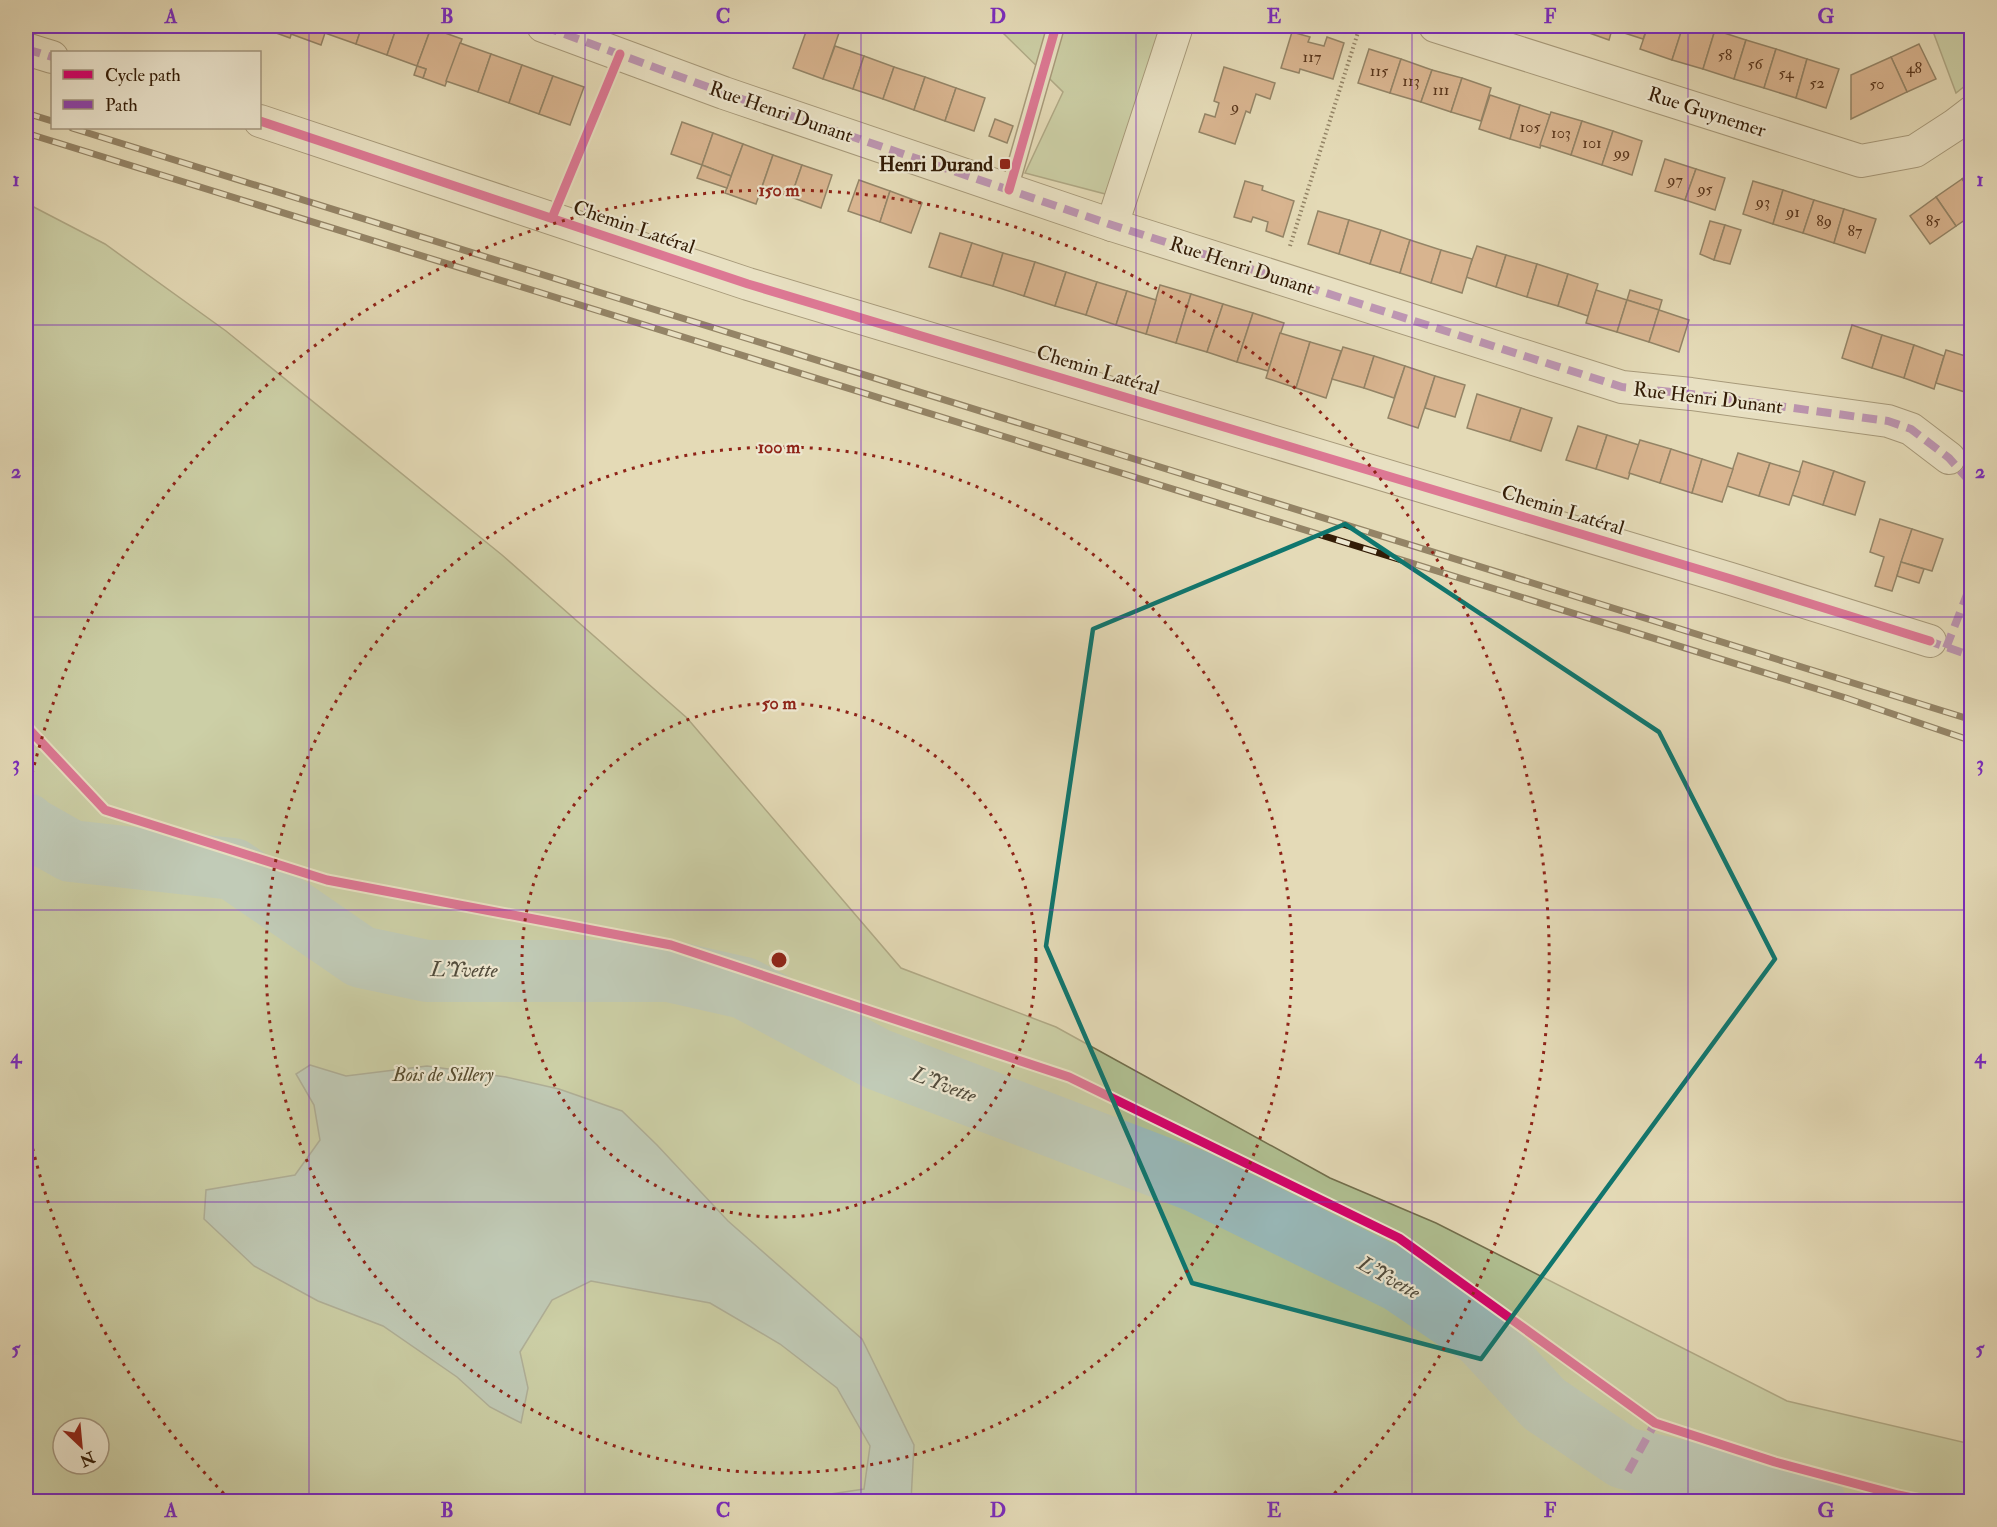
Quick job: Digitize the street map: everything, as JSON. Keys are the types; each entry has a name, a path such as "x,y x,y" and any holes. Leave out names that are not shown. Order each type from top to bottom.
{"street":[{"name":"Rue Henri Dunant","path":"543,26 724,93 1112,225 1622,387 1691,394 1888,421 1911,429 1949,458"},
{"path":"1112,225 1177,26"},
{"name":"Rue Guynemer","path":"1435,26 1861,161 1915,152 1971,112"},
{"path":"26,49 51,57"},
{"name":"Chemin Latéral","path":"261,121 748,284 1720,575 1930,641"}],"lane":[{"path":"1009,190 1056,26"}],"path":[{"path":"1280,278 1360,26"},
{"path":"1963,26 1971,63"}],"highlighted area":[{"path":"1345,524 1659,732 1775,959 1481,1359 1192,1283 1046,946 1093,629"}],"green space":[{"path":"999,26 1162,26 1113,196 1025,173 1063,92 998,28"},
{"path":"1931,26 1971,26 1971,81 1956,93"},
{"name":"Bois de Sillery","path":"26,203 105,244 226,331 502,555 687,718 901,968 1056,1027 1330,1178 1436,1223 1787,1401 1971,1444 1971,1501 26,1501"}],"water":[{"path":"310,1065 346,1076 427,1066 506,1077 559,1089 622,1111 728,1221 862,1339 914,1445 911,1501 816,1501 824,1495 864,1489 870,1446 837,1388 780,1344 710,1303 591,1281 552,1300 520,1352 528,1388 521,1423 490,1407 457,1377 383,1326 318,1301 254,1266 204,1219 206,1190 295,1175 320,1140 314,1105 296,1074"}],"building":[{"path":"257,26 294,26 290,38"},
{"path":"294,26 303,26 325,33 321,45 291,34"},
{"path":"303,26 328,26 325,33"},
{"path":"328,26 362,26 356,44 325,33"},
{"path":"362,26 397,26 387,55 356,44"},
{"path":"397,26 431,28 417,66 387,55"},
{"path":"808,26 827,26 840,30 823,79 793,68"},
{"path":"1579,26 1613,26 1609,40 1578,29"},
{"path":"1613,26 1648,26 1643,39 1612,29"},
{"path":"1648,26 1683,26 1672,60 1640,49"},
{"path":"1683,26 1699,26 1715,30 1703,69 1672,60"},
{"path":"431,28 462,39 445,86 423,78 426,69 417,66"},
{"path":"1715,30 1746,40 1734,79 1703,69"},
{"path":"1292,32 1310,37 1308,42 1324,46 1327,37 1344,43 1333,79 1300,69 1299,73 1281,68"},
{"path":"1746,40 1776,49 1764,88 1734,79"},
{"path":"460,43 491,54 478,92 446,81"},
{"path":"1919,44 1936,79 1907,92 1891,57"},
{"path":"835,46 864,56 853,89 823,79"},
{"path":"1369,49 1401,59 1390,93 1358,83"},
{"path":"1776,49 1807,59 1796,98 1764,88"},
{"path":"491,54 522,65 509,103 478,92"},
{"path":"864,56 894,67 883,99 853,89"},
{"path":"1891,57 1907,92 1851,119 1851,75"},
{"path":"1401,59 1432,70 1421,102 1390,93"},
{"path":"1807,59 1839,69 1826,108 1796,98"},
{"path":"522,65 553,76 539,114 509,103"},
{"path":"417,66 426,69 423,78 414,75"},
{"path":"894,67 925,77 914,110 883,99"},
{"path":"1224,67 1275,83 1270,99 1256,94 1250,113 1246,111 1235,144 1199,132 1205,114 1215,117 1219,103 1214,101"},
{"path":"1432,70 1462,78 1451,112 1421,102"},
{"path":"553,76 584,87 570,125 539,114"},
{"path":"925,77 956,88 945,121 914,110"},
{"path":"1462,78 1491,88 1481,121 1451,112"},
{"path":"956,88 985,98 974,131 945,121"},
{"path":"1490,95 1520,105 1510,139 1479,129"},
{"path":"1520,105 1550,115 1540,148 1510,139"},
{"path":"1551,112 1582,121 1571,155 1540,145"},
{"path":"995,119 1013,126 1007,143 989,136"},
{"path":"1582,121 1613,131 1602,165 1571,155"},
{"path":"682,122 713,133 702,165 671,154"},
{"path":"1613,131 1642,141 1632,175 1602,165"},
{"path":"713,133 743,144 731,176 702,165"},
{"path":"743,144 773,155 756,204 725,193"},
{"path":"773,155 802,165 791,197 762,187"},
{"path":"1665,159 1696,169 1685,200 1655,191"},
{"path":"702,165 731,176 727,188 697,178"},
{"path":"802,165 832,175 821,208 791,197"},
{"path":"1696,169 1725,178 1715,210 1685,200"},
{"path":"1972,172 1972,193 1962,179"},
{"path":"1962,179 1972,193 1972,215 1956,226 1936,197"},
{"path":"859,180 890,191 880,222 848,211"},
{"path":"1245,181 1263,186 1262,190 1294,201 1283,237 1266,231 1268,222 1253,217 1251,222 1234,217"},
{"path":"1753,181 1783,190 1773,224 1743,214"},
{"path":"1783,190 1814,200 1803,233 1773,224"},
{"path":"890,191 922,203 911,233 880,222"},
{"path":"1936,197 1956,226 1930,244 1910,216"},
{"path":"1814,200 1844,209 1834,243 1803,233"},
{"path":"1844,209 1876,219 1865,253 1834,243"},
{"path":"1318,211 1349,220 1339,254 1308,244"},
{"path":"1349,220 1381,230 1370,264 1339,254"},
{"path":"1710,221 1725,225 1714,260 1700,254"},
{"path":"1725,225 1741,230 1730,264 1714,260"},
{"path":"1381,230 1410,240 1400,273 1370,264"},
{"path":"940,233 972,243 961,277 929,267"},
{"path":"1410,240 1441,250 1431,283 1400,273"},
{"path":"972,243 1003,253 993,286 961,277"},
{"path":"1477,246 1506,255 1496,287 1466,277"},
{"path":"1441,250 1472,259 1462,293 1431,283"},
{"path":"1003,253 1035,262 1024,296 993,286"},
{"path":"1506,255 1537,264 1527,297 1496,287"},
{"path":"1035,262 1066,272 1055,306 1024,296"},
{"path":"1537,264 1568,274 1558,306 1527,297"},
{"path":"1066,272 1097,282 1086,315 1055,306"},
{"path":"1568,274 1598,284 1588,316 1558,306"},
{"path":"1097,282 1127,291 1116,325 1086,315"},
{"path":"1160,285 1191,294 1176,343 1146,334"},
{"path":"1596,290 1627,300 1617,332 1586,323"},
{"path":"1630,290 1662,300 1659,310 1627,300"},
{"path":"1127,291 1156,300 1146,334 1116,325"},
{"path":"1191,294 1223,304 1207,352 1176,343"},
{"path":"1627,300 1659,310 1649,342 1617,332"},
{"path":"1223,304 1253,313 1237,362 1207,352"},
{"path":"1659,310 1689,320 1679,352 1649,342"},
{"path":"1253,313 1284,323 1268,371 1237,362"},
{"path":"1852,325 1882,335 1872,368 1842,358"},
{"path":"1280,333 1310,342 1296,388 1266,378"},
{"path":"1882,335 1914,345 1904,378 1872,368"},
{"path":"1310,342 1341,351 1326,398 1296,388"},
{"path":"1914,345 1944,356 1934,389 1904,378"},
{"path":"1343,347 1374,356 1364,388 1332,379"},
{"path":"1946,350 1972,358 1972,380 1968,393 1936,383"},
{"path":"1374,356 1405,366 1394,398 1364,388"},
{"path":"1405,366 1435,376 1418,428 1388,418"},
{"path":"1435,376 1465,385 1455,417 1425,408"},
{"path":"1477,394 1521,408 1510,441 1467,428"},
{"path":"1521,408 1552,418 1541,451 1510,441"},
{"path":"1578,426 1607,435 1596,469 1566,460"},
{"path":"1607,435 1639,445 1628,479 1596,469"},
{"path":"1640,440 1671,449 1660,483 1629,473"},
{"path":"1671,449 1702,459 1692,493 1660,483"},
{"path":"1738,453 1770,463 1759,496 1727,486"},
{"path":"1702,459 1733,469 1722,502 1692,493"},
{"path":"1803,461 1834,471 1823,505 1792,495"},
{"path":"1770,463 1800,472 1789,505 1759,496"},
{"path":"1834,471 1865,482 1855,515 1823,505"},
{"path":"1880,519 1912,529 1892,591 1875,586 1884,557 1870,552"},
{"path":"1912,529 1943,539 1932,571 1901,562"},
{"path":"1901,562 1924,569 1919,583 1897,576"}],"waterway":[{"name":"L'Yvette","path":"26,824 71,851 233,869 361,957 427,971 669,971 744,988 877,1059 1196,1181 1401,1282 1482,1337 1544,1404 1624,1458 1815,1502"}],"railway":[{"path":"26,113 51,121"},
{"path":"75,129 1972,720"},
{"path":"26,133 1846,698 1972,741"}],"marked path":[{"path":"543,26 724,93 1112,225 1622,387 1691,394 1888,421 1911,429 1949,458 1972,484"},
{"path":"26,49 51,57"},
{"path":"1946,648 1972,582"},
{"path":"1926,640 1972,656"},
{"path":"1628,1472 1655,1423"}],"cycle path":[{"path":"1009,190 1056,26"},
{"path":"552,218 620,54"},
{"path":"261,121 748,284 1731,579 1930,641"},
{"path":"26,726 105,810 327,880 671,945 1069,1077 1399,1238 1655,1423 1775,1462 1932,1502"}],"place":[{"name":"Henri Durand","path":"1005,164"}]}
